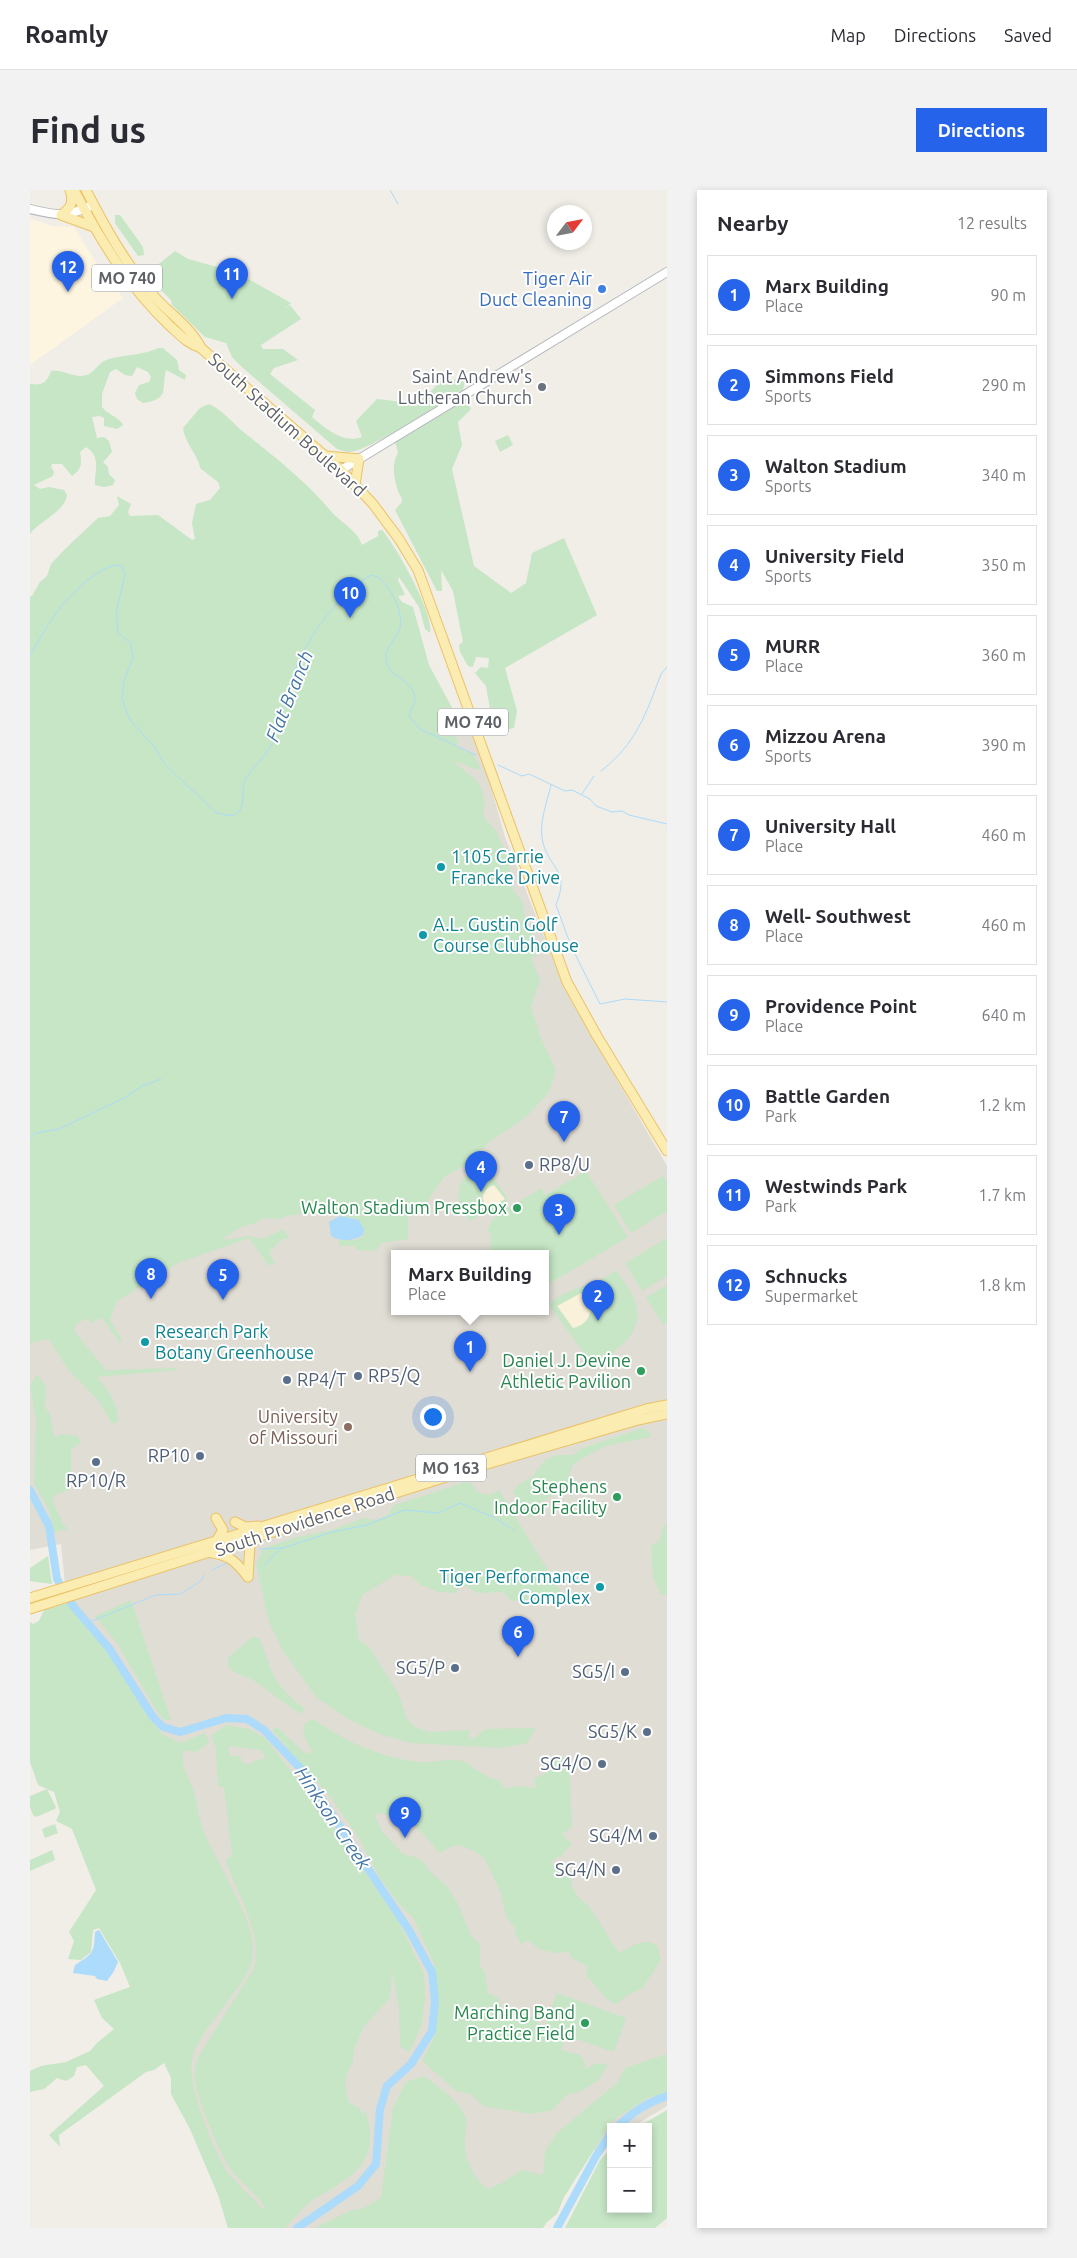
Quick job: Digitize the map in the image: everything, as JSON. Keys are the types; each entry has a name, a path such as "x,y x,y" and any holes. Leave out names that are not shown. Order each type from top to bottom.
{"main road":[{"name":"South Stadium Boulevard","path":"72,190 94,228 131,283 159,315 191,345 201,348 341,470 378,511 418,570 567,982 597,1036 667,1151"},
{"path":"61,215 70,208 72,190"},
{"name":"MO 740","path":"86,190 119,249 140,279 170,314 197,338 201,348"},
{"path":"61,215 80,212 93,204"},
{"path":"30,209 61,215 89,224 94,228"},
{"path":"341,470 667,272"},
{"path":"326,456 359,459"},
{"path":"355,485 359,459"},
{"name":"South Providence Road","path":"34,1607 209,1552 264,1531 482,1459 646,1409 667,1405"},
{"name":"South Providence Road","path":"33,1597 214,1543 264,1531 638,1420 667,1414"},
{"path":"214,1543 223,1530 216,1518"},
{"path":"235,1522 245,1527 264,1531"},
{"path":"209,1552 229,1557 248,1577 250,1545 264,1531"}],"shaded area":[{"path":"30,219 52,226 74,227 97,264 123,298 30,365"},
{"name":"University of Missouri","path":"30,700 430,715 475,731 505,837 565,990 667,1166 667,2106 639,2123 607,2123 607,2142 468,2228 233,2228 109,1908 68,1616 61,1544 30,1550"}],"green space":[{"path":"115,215 120,215 143,247 144,255 138,256 115,223"},
{"path":"175,251 188,259 236,272 291,303 284,309 290,305 301,319 261,345 263,349 283,349 298,360 274,368 270,374 315,410 312,417 335,434 348,439 362,437 356,421 377,399 399,402 414,401 427,395 442,379 465,380 463,390 372,444 349,452 337,449 243,368 232,357 226,343 205,337 172,305 171,300 161,290 163,284 150,271"},
{"path":"163,348 177,360 179,370 186,375 185,380 166,370 161,396 158,399 143,403 137,399 135,393 139,385 149,382 151,377 148,372 137,367 132,376 125,375 116,369 110,372 102,394 102,407 123,425 117,429 104,426 104,418 99,416 92,417 97,438 104,437 109,441 112,452 103,462 108,467 109,474 115,480 113,485 104,487 95,485 96,460 91,451 86,447 80,452 81,463 72,476 62,464 52,464 53,476 34,485 40,489 49,487 64,490 67,495 62,506 30,534 30,384 44,382 51,371 82,376 92,372 109,359 145,353"},
{"path":"465,399 471,409 458,422 462,445 452,469 474,566 511,593 526,583 532,553 564,538 597,615 505,668 517,711 514,728 494,732 486,686 475,673 481,667 488,668 489,658 476,657 473,667 468,666 460,652 459,645 463,642 453,591 441,570 442,591 437,591 395,510 402,502 394,476 394,462 398,453 395,441"},
{"path":"209,404 222,412 298,477 333,514 356,534 362,545 378,536 378,531 382,530 413,580 426,611 430,624 430,633 425,629 419,607 399,577 398,580 405,595 398,596 402,602 413,607 429,665 462,726 439,720 459,741 456,745 472,754 481,769 474,769 454,762 477,781 482,790 485,819 497,832 508,859 513,890 522,901 526,921 535,940 536,956 531,958 540,980 531,1007 540,1036 556,1070 549,1092 527,1116 488,1143 468,1164 445,1176 426,1203 423,1201 408,1218 408,1239 381,1243 376,1251 357,1250 354,1246 340,1246 338,1242 339,1240 356,1240 364,1236 364,1229 359,1220 333,1213 308,1213 279,1219 264,1218 253,1224 241,1227 224,1238 225,1240 249,1236 263,1239 283,1229 289,1239 282,1239 270,1251 270,1255 275,1262 269,1266 249,1238 178,1263 117,1301 110,1320 122,1340 120,1343 102,1318 90,1323 88,1318 76,1324 74,1331 106,1370 176,1368 178,1370 97,1377 114,1402 118,1421 114,1424 98,1400 66,1367 49,1339 30,1343 30,596 32,596 40,582 47,576 51,564 65,549 98,518 110,516 119,505 117,496 131,504 128,512 130,516 158,515 192,540 195,539 192,523 196,504 210,500 220,488 218,482 200,468 186,439 183,428 200,408"},
{"path":"508,435 513,445 500,452 495,441"},
{"path":"484,1165 507,1197 506,1203 487,1215 483,1213 470,1221 462,1209 459,1190 464,1178"},
{"path":"586,1171 628,1237 549,1284 549,1250 490,1250 491,1234 487,1230 494,1218 541,1188 545,1195"},
{"path":"663,1176 667,1182 667,1211 631,1233 614,1205"},
{"path":"667,1238 667,1276 642,1291 625,1263"},
{"path":"616,1270 631,1292 636,1305 637,1317 635,1327 622,1345 593,1366 550,1306 557,1298 598,1282"},
{"path":"667,1285 667,1322 663,1325 646,1297"},
{"path":"37,1374 46,1386 45,1408 50,1414 54,1435 57,1437 62,1434 77,1436 81,1442 71,1450 71,1489 55,1495 52,1500 63,1524 68,1529 54,1532 49,1510 34,1484 36,1421 30,1386"},
{"path":"642,1428 649,1431 651,1437 605,1446 573,1464 567,1484 544,1501 535,1515 528,1517 513,1492 519,1484 531,1478 545,1460 557,1455 573,1455 582,1448"},
{"path":"469,1481 479,1493 488,1495 499,1490 564,1597 512,1601 503,1592 477,1593 461,1583 456,1593 438,1592 421,1585 411,1576 395,1575 362,1595 355,1615 359,1640 369,1647 399,1695 407,1719 415,1727 430,1732 471,1730 468,1736 473,1739 486,1729 536,1728 527,1743 501,1748 411,1743 379,1734 350,1720 317,1698 283,1651 269,1622 256,1564 264,1548 297,1537 332,1530 363,1518 376,1520 388,1515 394,1505"},
{"path":"667,1523 667,1594 661,1595 653,1577 651,1545 659,1542 664,1525"},
{"path":"48,1556 52,1584 30,1581 30,1568"},
{"path":"131,1600 171,1720 165,1720 158,1713 117,1643 95,1616"},
{"path":"68,1603 105,1648 162,1734 180,1743 205,1733 209,1743 196,1752 184,1750 183,1766 193,1789 208,1841 247,1921 253,1952 247,1974 205,2031 197,2046 192,2060 191,2071 202,2115 225,2168 261,2207 267,2210 259,2199 235,2175 226,2162 205,2114 195,2080 198,2057 254,1968 256,1954 255,1940 248,1913 226,1860 232,1855 224,1787 218,1787 216,1748 211,1736 226,1725 249,1729 266,1739 341,1836 399,1922 424,1974 425,1997 422,2025 409,2052 400,2046 399,2008 392,1970 390,1998 364,2026 354,2049 353,2061 346,2076 345,2084 349,2103 358,2107 363,2114 366,2112 370,2136 367,2155 356,2171 347,2179 312,2201 285,2228 228,2228 218,2195 190,2129 171,2094 171,2078 164,2063 154,2070 146,2072 59,2135 60,2147 49,2135 104,2086 86,2065 77,2067 74,2076 66,2081 57,2078 44,2089 30,2092 30,2071 41,2066 66,2062 90,2051 114,2029 102,2018 94,2000 130,1987 120,1963 99,1928 93,1930 91,1952 81,1960 68,1959 74,1941 69,1932 96,1890 72,1829 56,1821 60,1812 54,1792 38,1785 30,1762 30,1622 33,1624 39,1621 44,1610","holes":["229,1746 261,1750 266,1758 256,1760 250,1764 243,1763 240,1756 230,1756"]},
{"path":"252,1637 259,1638 278,1683 294,1701 304,1708 302,1714 256,1682 234,1672 228,1667 228,1658"},
{"path":"313,1719 338,1735 364,1747 405,1760 419,1762 462,1761 471,1765 482,1774 499,1780 505,1789 519,1786 536,1788 534,1779 546,1773 560,1757 569,1757 572,1827 562,1834 572,1844 561,1856 551,1861 554,1865 565,1865 569,1869 572,1887 579,1898 588,1905 619,1953 638,1943 647,1942 657,1946 661,1960 642,1989 629,1994 616,2004 607,1999 586,1976 588,1967 572,1958 569,1951 554,1953 539,1949 528,1940 522,1944 516,1936 515,1928 507,1918 500,1891 485,1859 474,1851 460,1845 450,1847 440,1853 410,1823 380,1813 377,1813 375,1816 382,1831 403,1854 418,1858 425,1863 429,1871 447,1886 457,1902 471,1936 480,1944 480,1966 485,1972 488,1993 498,1998 502,2008 530,2016 544,2027 557,1993 626,2018 614,2052 544,2028 547,2039 557,2037 564,2042 561,2050 580,2055 585,2063 585,2069 597,2063 608,2065 598,2080 582,2091 566,2095 553,2110 531,2114 484,2106 470,2094 456,2091 422,2061 435,2035 439,2000 434,1964 414,1919 398,1903 379,1876 358,1837 332,1799 272,1730 277,1727 306,1754 312,1751 303,1733 305,1723"},
{"path":"47,1789 56,1807 36,1817 33,1815 30,1807 30,1796"},
{"path":"55,1824 58,1833 45,1838 42,1829"},
{"path":"52,1850 55,1860 30,1871 30,1860"},
{"path":"667,2054 667,2093 648,2098 611,2123 607,2123 607,2129 564,2197 557,2214 543,2228 315,2228 352,2210 362,2209 381,2198 393,2108 406,2082 424,2076 447,2094 462,2110 466,2118 465,2146 470,2167 488,2189 502,2183 521,2170 543,2175 545,2151 557,2133 617,2083 625,2068"},
{"path":"667,2110 667,2218 655,2228 565,2228 600,2160 607,2152 607,2213 652,2213 652,2123 645,2123"}],"sand":[{"path":"494,1185 505,1199 489,1208 484,1202 483,1195 487,1189"},
{"path":"581,1293 589,1303 590,1314 584,1323 573,1328 557,1306"}],"water":[{"path":"340,1216 359,1220 364,1229 363,1235 347,1240 331,1236 329,1222"},
{"path":"99,1930 118,1962 107,1981 97,1979 95,1976 73,1973 75,1965 86,1958 93,1949 95,1932"}],"waterway":[{"path":"390,190 398,204"},
{"name":"Flat Branch","path":"30,655 53,617 77,589 105,569 122,566 125,574 116,614 118,632 131,644 133,657 124,681 122,699 130,720 156,749 163,762 177,776 217,813 231,816 236,814 242,806 245,781 272,744 292,678 312,636 330,611 365,579 373,575 385,584 398,607 401,624 387,651 386,658 387,665 395,675 406,682 414,692 415,701 409,716 420,729 476,755"},
{"path":"601,771 623,750 639,727 661,674 667,667"},
{"name":"Flat Branch","path":"498,765 522,776 529,774 565,791 572,790 590,799 596,806 612,812 622,811 629,815 667,824"},
{"path":"582,794 594,776"},
{"path":"551,785 544,814 542,836 546,852 560,877 560,893 556,905 571,946 600,1004 625,999 667,1002"},
{"path":"30,1139 36,1133 59,1129 124,1098 142,1086 161,1079"},
{"name":"Hinkson Creek","path":"30,1490 49,1526 57,1579 73,1606 109,1648 153,1717 163,1727 180,1732 226,1718 247,1719 264,1730 302,1770 409,1930 432,1972 435,2001 432,2031 411,2064 387,2086 380,2109 376,2164 358,2186 297,2228"},
{"path":"260,1549 283,1548 332,1532 367,1525 404,1510 438,1513 460,1503 493,1517 514,1530"},
{"path":"264,1566 281,1548"},
{"path":"212,1570 227,1563"},
{"path":"87,1623 156,1595 180,1594 201,1581 204,1575"},
{"name":"Hinkson Creek","path":"621,2123 640,2108 667,2096"},
{"name":"Hinkson Creek","path":"557,2228 607,2139"}],"place":[{"name":"Tiger Air Duct Cleaning","path":"602,289"},
{"name":"Schnucks","path":"68,292"},
{"name":"Westwinds Park","path":"232,299"},
{"name":"Saint Andrew's Lutheran Church","path":"542,387"},
{"name":"Battle Garden","path":"350,618"},
{"name":"1105 Carrie Francke Drive","path":"441,867"},
{"name":"A.L. Gustin Golf Course Clubhouse","path":"423,935"},
{"name":"University Hall","path":"564,1142"},
{"name":"RP8/U","path":"529,1165"},
{"name":"University Field","path":"481,1192"},
{"name":"Walton Stadium Pressbox","path":"517,1208"},
{"name":"Walton Stadium","path":"559,1235"},
{"name":"Well- Southwest","path":"151,1299"},
{"name":"MURR","path":"223,1300"},
{"name":"Simmons Field","path":"598,1321"},
{"name":"Research Park Botany Greenhouse","path":"145,1342"},
{"name":"Daniel J. Devine Athletic Pavilion","path":"641,1371"},
{"name":"Marx Building","path":"470,1372"},
{"name":"RP5/Q","path":"358,1376"},
{"name":"RP4/T","path":"287,1380"},
{"name":"University of Missouri","path":"348,1427"},
{"name":"RP10","path":"200,1456"},
{"name":"RP10/R","path":"96,1462"},
{"name":"Stephens Indoor Facility","path":"617,1497"},
{"name":"Tiger Performance Complex","path":"600,1587"},
{"name":"Mizzou Arena","path":"518,1657"},
{"name":"SG5/P","path":"455,1668"},
{"name":"SG5/I","path":"625,1672"},
{"name":"SG5/K","path":"647,1732"},
{"name":"SG4/O","path":"602,1764"},
{"name":"SG4/M","path":"653,1836"},
{"name":"Providence Point","path":"405,1838"},
{"name":"SG4/N","path":"616,1870"},
{"name":"Marching Band Practice Field","path":"585,2023"}]}
